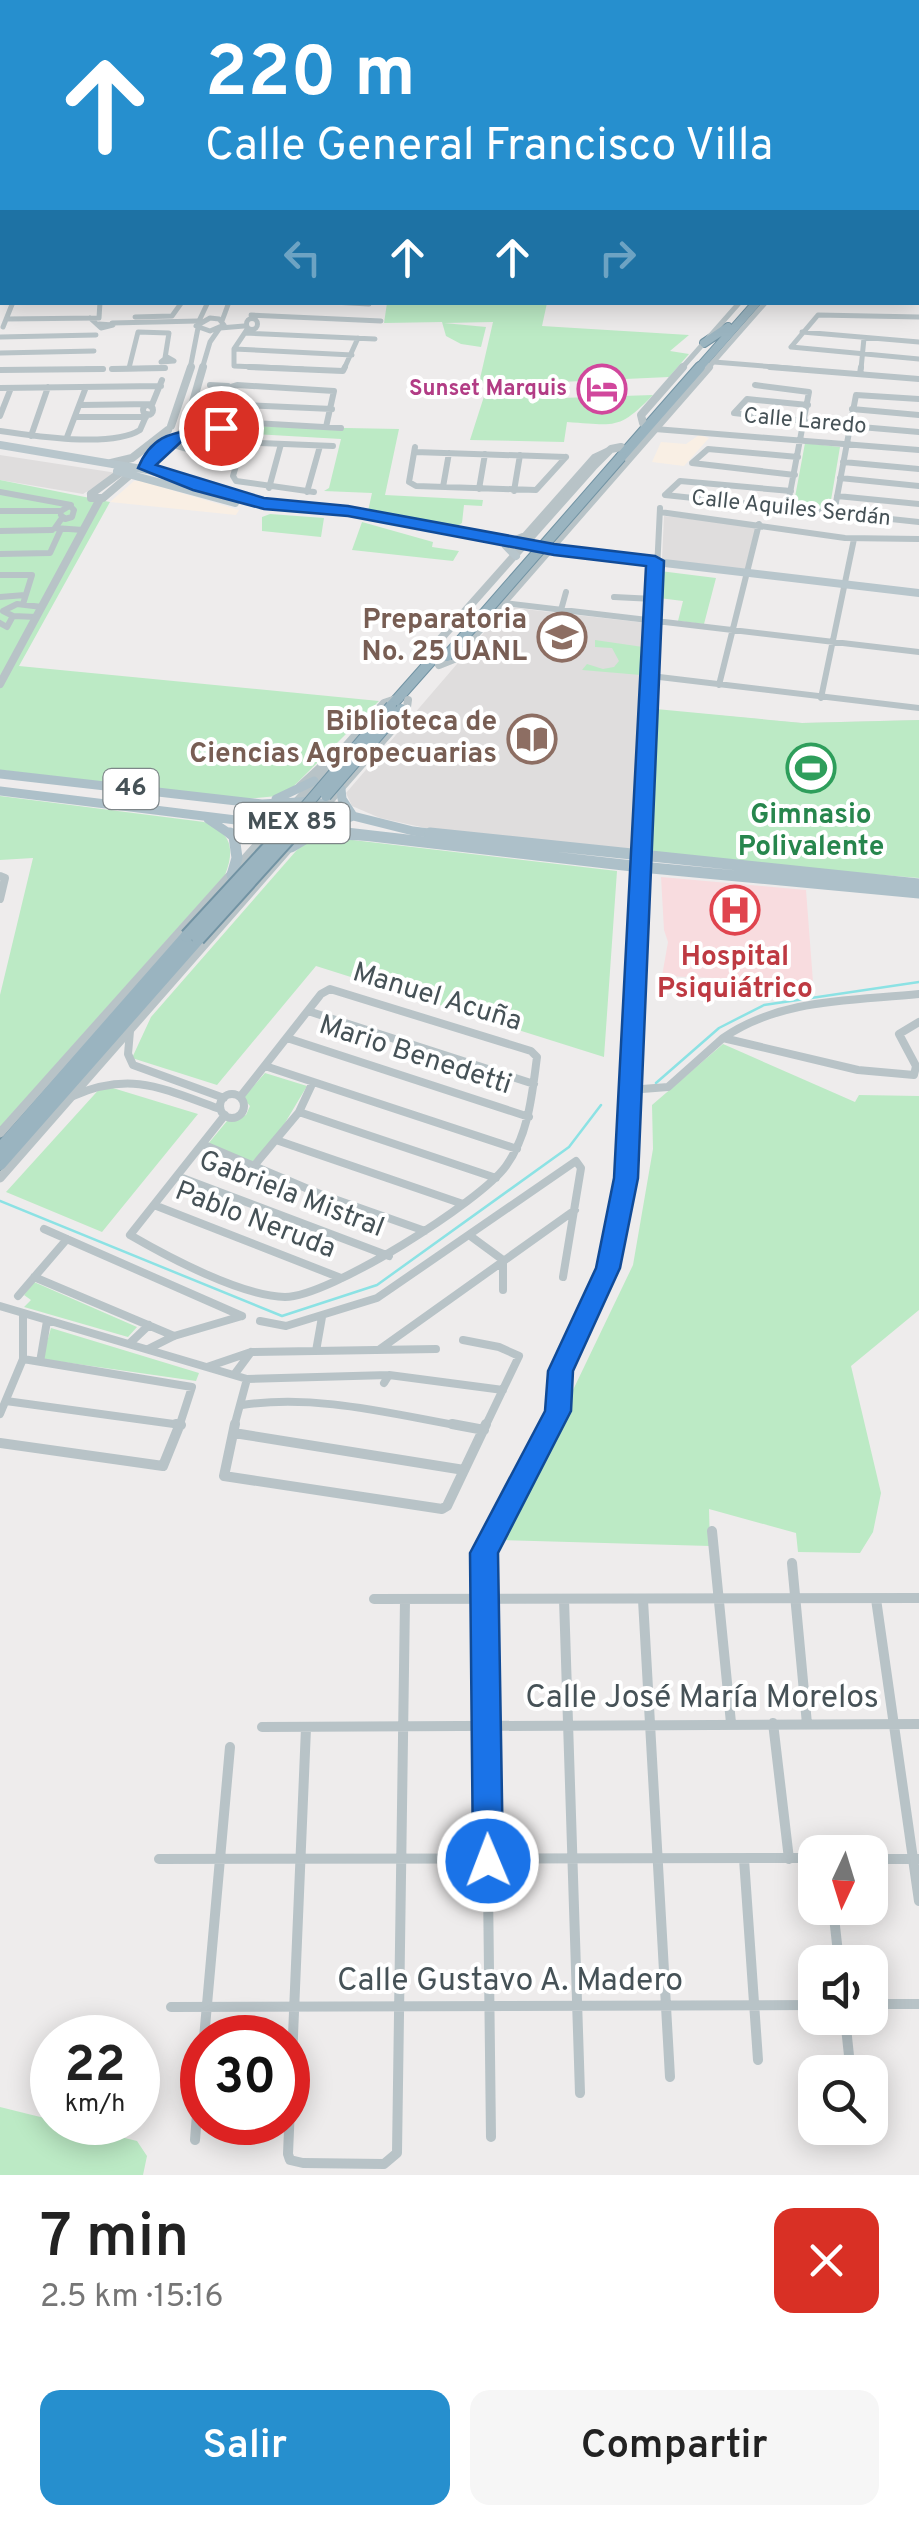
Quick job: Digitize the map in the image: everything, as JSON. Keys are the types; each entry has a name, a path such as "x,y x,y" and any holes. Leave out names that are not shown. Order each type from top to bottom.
{"highway":[{"name":"MEX 85","path":"616,452 750,305"},
{"name":"MEX 85","path":"0,1164 442,658 616,452 750,305"},
{"path":"704,344 728,326"},
{"name":"MEX 85","path":"400,703 423,670 442,658"},
{"path":"174,981 191,941"},
{"name":"MEX 85","path":"0,1150 191,941"}],"main road":[{"path":"0,448 148,470 159,478"},
{"path":"0,448 159,478 262,506 456,535"},
{"path":"262,506 374,515 545,554 919,596"},
{"name":"46","path":"0,774 262,804 298,794 353,816 413,831 642,862 919,884"},
{"path":"298,794 314,781"},
{"path":"341,789 342,799 353,816 338,822 345,832"},
{"name":"46","path":"0,790 244,820 287,835 345,832 919,892"},
{"path":"244,820 270,816 270,809 262,804"},
{"path":"190,813 221,825 234,836 237,858 232,875"},
{"path":"287,852 324,831"}],"street":[{"path":"2,329 12,305"},
{"path":"91,369 96,335 104,324 101,305"},
{"path":"137,305 135,319 172,316 180,305"},
{"path":"0,432 32,436 133,435 159,411 191,361 198,324 207,305"},
{"path":"148,470 150,458 184,430 210,342 228,305"},
{"path":"253,305 251,324 234,349 234,366 346,370 358,338"},
{"path":"366,320 369,305"},
{"path":"643,423 641,416 737,305"},
{"path":"442,658 454,659 763,305"},
{"path":"919,317 815,316 791,348 919,359"},
{"path":"874,317 877,338"},
{"path":"908,317 909,341"},
{"path":"2,329 90,318 104,324 381,321"},
{"path":"198,324 210,318 221,325"},
{"path":"85,334 104,324"},
{"path":"251,324 375,339"},
{"path":"2,329 96,335"},
{"path":"129,368 138,332 169,333 159,411 170,428"},
{"path":"802,332 919,342"},
{"path":"860,374 864,338"},
{"path":"234,349 352,355"},
{"path":"0,353 94,351"},
{"path":"0,388 86,387 191,361"},
{"path":"714,362 919,378"},
{"path":"112,368 166,369"},
{"path":"0,370 103,369"},
{"path":"210,385 336,392 326,427"},
{"path":"755,385 801,388 810,394 787,509"},
{"path":"219,433 228,386"},
{"path":"68,436 86,387"},
{"path":"0,416 11,388"},
{"path":"32,436 48,388"},
{"path":"834,513 856,395 919,399"},
{"path":"804,420 734,414 746,399 808,405"},
{"path":"222,404 332,408"},
{"path":"81,405 159,411"},
{"path":"852,409 919,415"},
{"path":"75,417 159,411"},
{"name":"Calle Laredo","path":"663,420 688,428"},
{"path":"192,450 233,423 341,428"},
{"path":"849,426 919,432"},
{"path":"110,463 132,458 170,428 219,433 243,442 333,446"},
{"name":"Calle Laredo","path":"655,429 688,428 919,450"},
{"path":"243,442 234,478 238,482 310,492 320,446"},
{"path":"269,488 282,444"},
{"path":"178,446 236,464"},
{"path":"795,475 693,464 708,448 798,457"},
{"path":"415,449 448,453 566,457 539,489 514,491 409,482 415,449"},
{"path":"423,670 429,652 554,512 578,475 598,453 616,452"},
{"path":"508,544 523,538 562,497 616,452"},
{"path":"443,487 448,453"},
{"path":"478,489 484,454"},
{"path":"514,491 520,455"},
{"path":"843,462 919,469"},
{"path":"557,469 578,475"},
{"path":"3,674 100,499 126,473"},
{"path":"840,478 919,486"},
{"path":"791,491 679,481 666,497 919,522"},
{"path":"0,554 50,552 56,539 55,529 64,516 74,510 3,492 0,509 64,516 85,526"},
{"path":"837,496 919,504"},
{"name":"Calle Aquiles Serdán","path":"655,564 660,510 854,538 919,539"},
{"path":"542,517 554,512"},
{"path":"719,685 759,524"},
{"path":"0,531 85,526"},
{"path":"541,527 550,534 565,532"},
{"path":"821,698 854,538"},
{"path":"522,550 545,554"},
{"path":"491,2137 484,1553 558,1411 562,1368 608,1268 628,1166 655,564"},
{"path":"0,575 32,575 24,599"},
{"path":"562,610 566,592"},
{"path":"0,597 24,599 42,606"},
{"path":"614,597 654,599"},
{"path":"0,637 6,606 24,599"},
{"path":"503,603 919,652"},
{"path":"3,621 14,616 36,617"},
{"path":"651,676 919,708"},
{"path":"0,1178 287,852 406,714 400,703 384,704 314,781 322,792 341,789"},
{"path":"0,1133 272,831 320,766 332,760"},
{"path":"255,849 274,846 287,852"},
{"path":"0,898 2,877"},
{"name":"Manuel Acuña","path":"308,1011 330,989 531,1051 537,1057 534,1084"},
{"path":"629,1090 668,1087 722,1038 743,1025 790,1010 919,994"},
{"path":"130,1031 128,1057 146,1071 224,1098 240,1097 308,1011 534,1084 529,1117 517,1149 496,1178 388,1256 284,1297 223,1277 131,1237 202,1144 224,1098"},
{"path":"722,1038 858,1070 914,1075 916,1066 900,1034 919,1022"},
{"name":"Mario Benedetti","path":"286,1038 529,1117"},
{"path":"265,1066 517,1149"},
{"path":"137,1081 137,1075 146,1071"},
{"path":"73,1096 105,1081 137,1081 221,1111 243,1112 246,1106 240,1097"},
{"path":"166,1090 173,1088 175,1081"},
{"path":"254,1167 279,1141 313,1082"},
{"path":"299,1112 496,1178"},
{"path":"279,1141 463,1204"},
{"path":"202,1144 425,1231"},
{"path":"260,1322 280,1327 322,1317 394,1289 576,1162 580,1165 575,1210 563,1277"},
{"name":"Gabriela Mistral","path":"177,1176 388,1256"},
{"name":"Pablo Neruda","path":"154,1205 340,1278"},
{"path":"380,1350 575,1210"},
{"path":"44,1229 242,1316 174,1336 148,1349"},
{"path":"469,1235 504,1261"},
{"path":"18,1296 67,1240"},
{"path":"504,1261 504,1290"},
{"path":"34,1277 174,1336"},
{"path":"0,1306 247,1379 386,1379 503,1390"},
{"path":"0,1414 23,1359 23,1314"},
{"path":"316,1351 322,1317"},
{"path":"40,1362 47,1321"},
{"path":"129,1344 149,1324"},
{"path":"247,1379 222,1474 438,1510 448,1506 518,1358 517,1353 500,1347 463,1340"},
{"path":"207,1367 251,1352 436,1349"},
{"path":"234,1375 251,1352"},
{"path":"0,1443 160,1466 166,1464 192,1387 23,1359"},
{"path":"264,1380 268,1398"},
{"path":"242,1405 268,1398 484,1430"},
{"path":"6,1401 181,1425"},
{"path":"234,1433 464,1470"},
{"path":"712,1531 731,1723"},
{"path":"792,1562 808,1724"},
{"path":"374,1599 919,1598"},
{"path":"564,1599 580,2093"},
{"path":"876,1599 919,1901"},
{"path":"306,1728 290,2160 384,2164 397,2153 405,1600"},
{"path":"643,1600 670,2077"},
{"path":"772,1723 789,1859"},
{"name":"Calle José María Morelos","path":"262,1727 919,1724"},
{"path":"206,2015 230,1747"},
{"path":"888,1858 915,1859"},
{"path":"159,1859 798,1859"},
{"path":"744,1859 758,2060"},
{"path":"888,2004 919,2004"},
{"name":"Calle Gustavo A. Madero","path":"171,2007 798,2005"}],"shaded area":[{"path":"699,435 709,438 684,466 652,462 661,442 686,444"},
{"path":"0,455 117,473 83,494 0,480"},
{"path":"134,481 239,510 236,515 110,502"},
{"path":"664,516 756,526 745,570 662,560"},
{"path":"506,607 647,623 646,709 802,723 919,720 919,877 430,829 380,818 352,806 346,793"},
{"name":"Hospital Psiquiátrico","path":"661,877 806,890 813,982 662,976 668,942"}],"green space":[{"path":"387,305 547,305 542,326 689,335 670,351 689,354 669,377 560,382 561,398 653,395 623,420 606,424 567,422 564,442 470,440 488,384 479,383 493,322 444,323 486,327 481,347 461,344 446,336 442,322 384,323"},
{"path":"237,426 399,429 385,495 483,500 482,506 464,505 462,523 451,530 368,511 372,493 324,491 329,488 341,439 235,433"},
{"path":"805,443 840,447 829,512 793,508"},
{"path":"0,480 110,502 19,666 379,701 291,789 277,796 247,799 0,770"},
{"path":"270,514 324,518 321,537 262,531 262,517"},
{"path":"362,522 433,542 432,547 459,551 453,561 352,550"},
{"path":"660,571 716,578 704,624 678,621 683,601 659,598"},
{"path":"595,640 643,647 641,675 582,670 587,664 603,669 614,667 619,661 612,648 595,647"},
{"path":"656,709 802,723 919,720 919,878 652,856"},
{"path":"0,796 204,822 226,837 230,857 225,875 0,1127 0,995 33,858 0,860"},
{"path":"310,835 617,871 604,1057 316,966 217,1085 132,1058 151,1017"},
{"path":"723,1044 855,1102 859,1095 919,1096 919,1310 851,1366 881,1493 873,1532 860,1553 798,1552 796,1533 709,1509 710,1546 501,1540 633,1265 653,1149 652,1105"},
{"path":"265,1073 307,1086 276,1138 251,1163 208,1144 227,1121 246,1115 250,1106 243,1098"},
{"path":"103,1085 198,1114 102,1232 6,1192"},
{"path":"34,1282 137,1327 128,1337 24,1307 31,1300 24,1295"},
{"path":"51,1328 199,1373 196,1381 42,1359"},
{"path":"0,2107 30,2114 30,2145 140,2145 147,2156 143,2175 0,2175"}],"waterway":[{"path":"656,1083 719,1028 764,1005 919,982"},
{"path":"0,1201 282,1316 377,1285 569,1147 601,1105"}],"place":[{"name":"Sunset Marquis","path":"602,389"},
{"name":"Preparatoria No. 25 UANL","path":"562,637"},
{"name":"Biblioteca de Ciencias Agropecuarias","path":"532,739"},
{"name":"Gimnasio Polivalente","path":"811,768"},
{"name":"Hospital Psiquiátrico","path":"735,910"}],"route":[{"path":"221,428 214,434 180,434 150,458 146,468 264,504 348,511 554,550 655,561 626,1178 608,1268 560,1371 558,1411 526,1479 484,1553 488,1861"}]}
